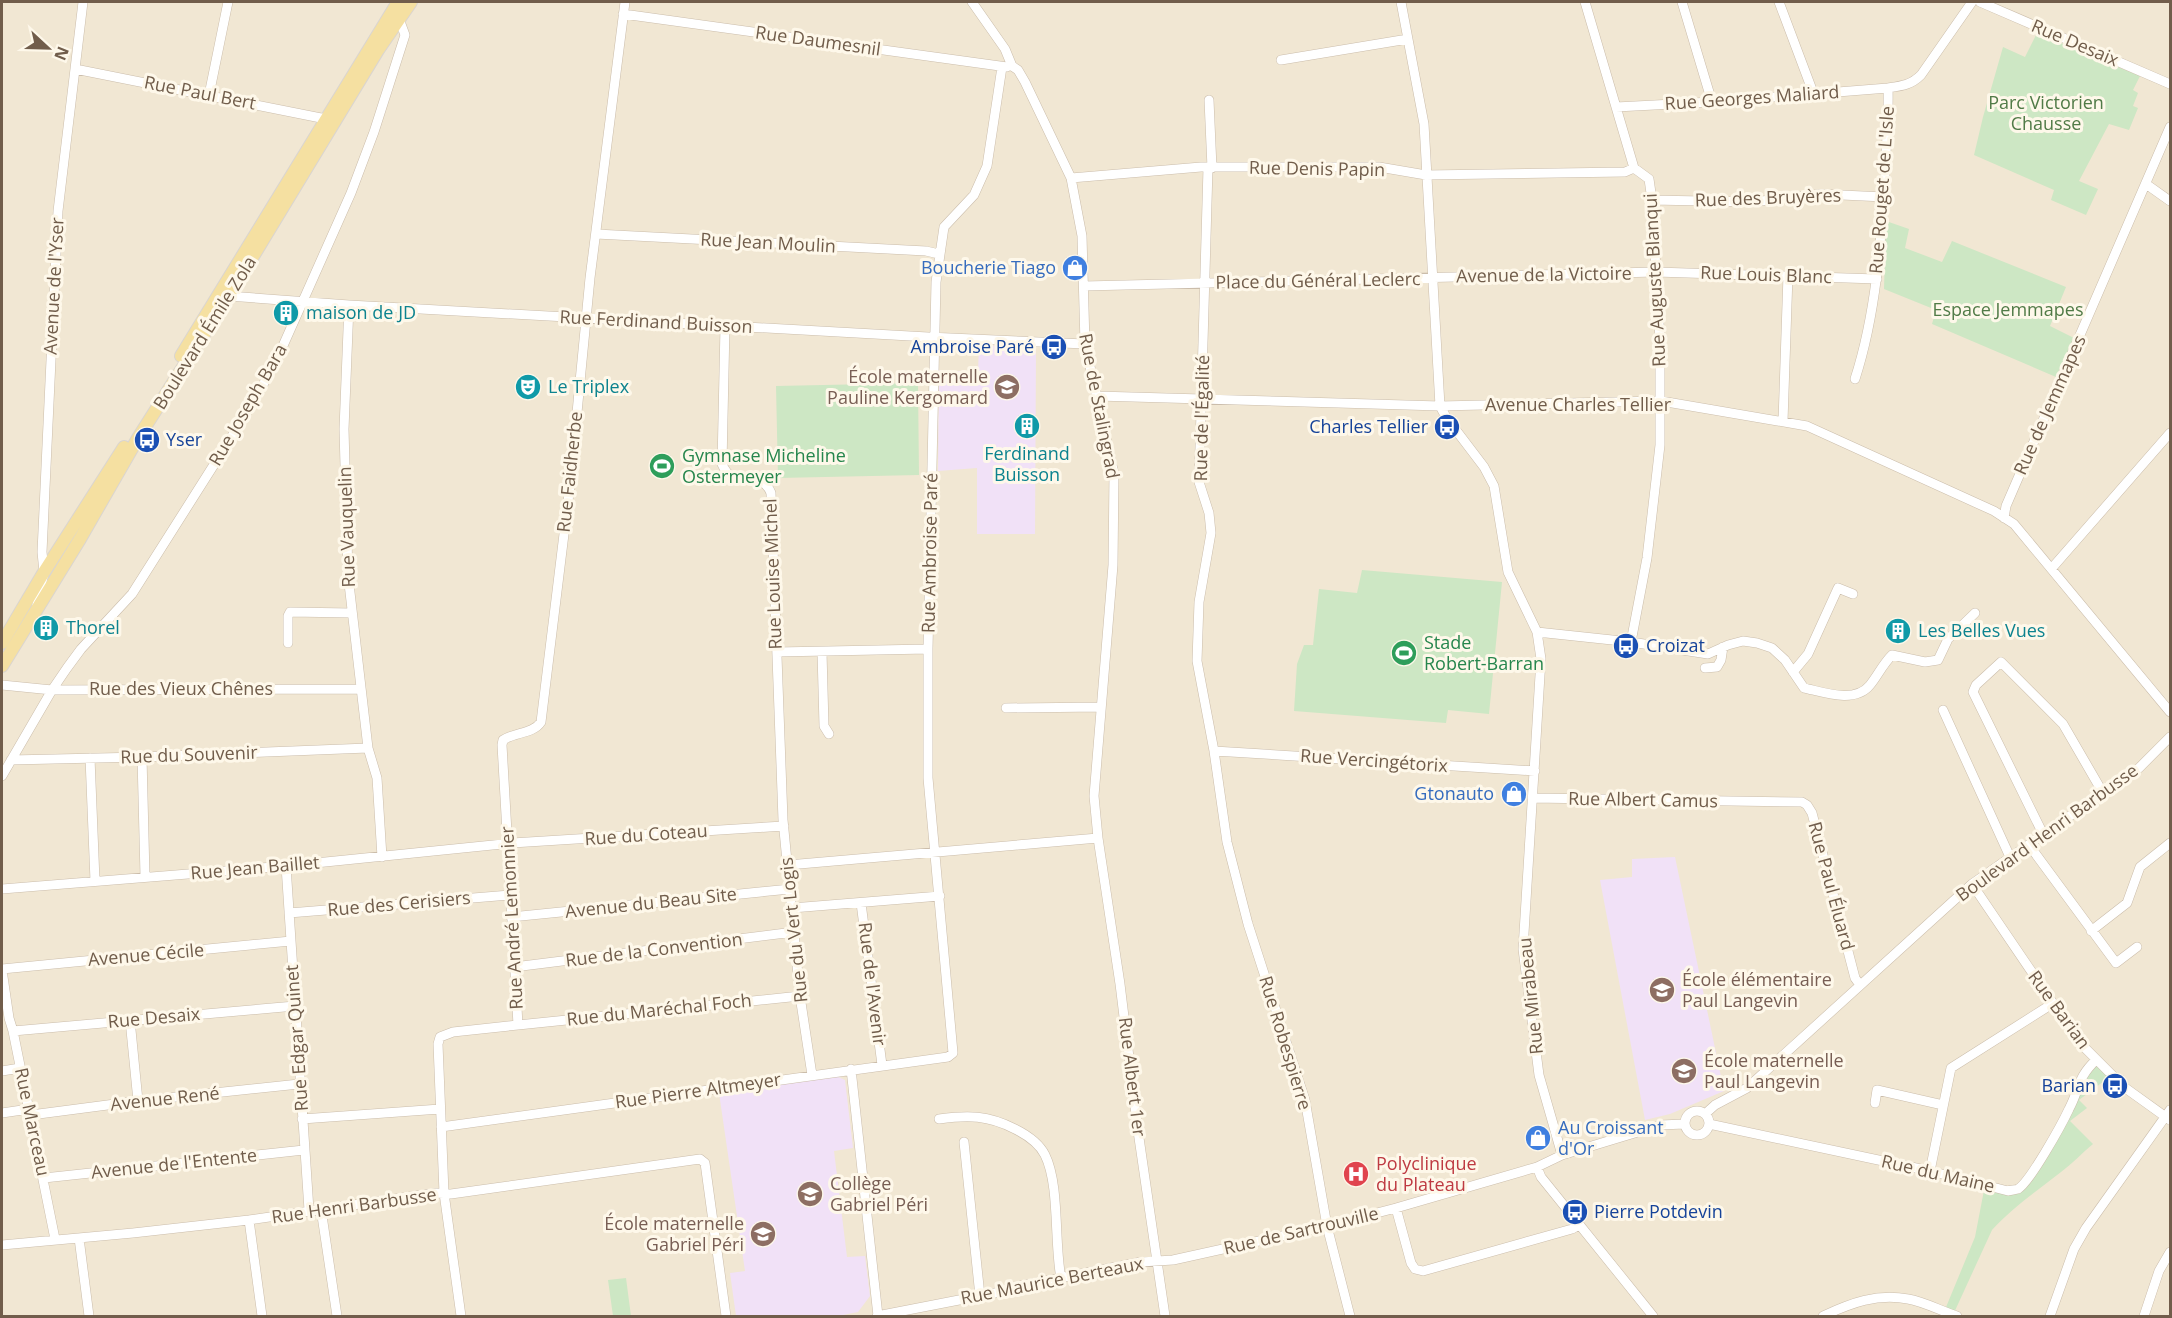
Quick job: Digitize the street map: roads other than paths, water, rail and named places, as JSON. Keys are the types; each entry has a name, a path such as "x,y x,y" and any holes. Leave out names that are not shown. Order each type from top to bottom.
{"main road":[{"name":"Boulevard Émile Zola","path":"2,666 138,438 411,2"},
{"name":"Boulevard Émile Zola","path":"2,643 397,3"}],"street":[{"name":"Avenue de l'Yser","path":"36,611 44,572 42,552 57,211 83,2"},
{"path":"209,95 228,2"},
{"name":"Rue Faidherbe","path":"503,740 533,729 541,722 570,485 586,318 625,2"},
{"name":"Rue de Stalingrad","path":"972,2 1005,49 1007,67 1018,70 1025,82 1071,178 1082,236 1085,344 1114,474 1113,565 1094,796 1098,838"},
{"path":"1401,2 1431,174 1432,278 1440,406"},
{"name":"Rue Auguste Blanqui","path":"1585,2 1634,168 1649,179 1652,200 1661,401 1660,445 1647,558 1631,642"},
{"path":"1682,2 1712,102"},
{"path":"1779,2 1814,94"},
{"name":"Rue Rouget de L'Isle","path":"1855,379 1862,357 1876,279 1889,119 1888,88 1914,82 1921,75 1972,2"},
{"name":"Rue Desaix","path":"1980,2 2170,84"},
{"name":"Rue Joseph Bara","path":"2,776 52,690 81,649 132,594 274,366 351,193 374,132 405,35 398,21 397,3"},
{"name":"Rue Daumesnil","path":"623,14 1007,67"},
{"path":"1281,60 1408,39"},
{"name":"Rue Ambroise Paré","path":"953,1053 928,778 928,649 939,254 944,227 974,195 987,165 1007,67"},
{"name":"Rue Paul Bert","path":"75,69 326,119"},
{"name":"Rue Georges Maliard","path":"1617,107 1888,88"},
{"name":"Rue de l'Égalité","path":"1209,100 1210,168 1198,482 1209,513 1211,533 1199,602 1197,661 1214,751 1227,842"},
{"name":"Rue de Jemmapes","path":"2004,518 2006,506 2170,127"},
{"name":"Rue Denis Papin","path":"1071,178 1201,167 1379,167 1431,174 1625,172 1634,168"},
{"path":"2146,184 2170,201"},
{"name":"Rue des Bruyères","path":"1652,200 1753,202 1821,194 1884,196"},
{"name":"Rue Jean Moulin","path":"596,234 926,251 939,254"},
{"name":"Avenue de la Victoire","path":"1432,278 1656,272"},
{"name":"Rue Louis Blanc","path":"1656,272 1876,279"},
{"path":"1783,421 1788,275"},
{"name":"Place du Général Leclerc","path":"1205,284 1432,278"},
{"path":"1084,286 1205,284"},
{"name":"Rue Ferdinand Buisson","path":"228,296 349,305 1085,344"},
{"name":"Rue Vauquelin","path":"349,305 344,429 348,574 368,748 377,778 382,857"},
{"name":"Rue Louise Michel","path":"725,326 722,464 731,477 761,481 768,485 771,493 782,785"},
{"name":"Avenue Charles Tellier","path":"1097,396 1440,406 1661,401 1783,421 1819,431 1994,511 2014,524 2170,712"},
{"name":"Rue Mirabeau","path":"1440,406 1484,467 1494,486 1508,572 1537,632 1541,659 1523,949 1539,1075 1562,1155"},
{"path":"2052,567 2170,432"},
{"path":"44,572 60,571"},
{"path":"1793,672 1808,654 1838,588 1853,594"},
{"path":"288,643 290,612 351,613"},
{"path":"1537,632 1631,642 1708,654 1743,641 1756,643 1772,648 1785,660 1804,688 1855,696 1869,687 1892,655 1925,662 1938,660 1948,639 1975,613"},
{"path":"1706,668 1717,667 1721,660 1723,647"},
{"path":"777,652 928,649"},
{"path":"822,652 824,726 829,734"},
{"path":"2043,834 1973,692 1976,685 2001,662 2062,724 2103,792"},
{"name":"Rue des Vieux Chênes","path":"2,685 52,690 360,689"},
{"path":"1006,708 1100,707"},
{"path":"1943,710 2010,857"},
{"name":"Boulevard Henri Barbusse","path":"1705,1114 1714,1105 1747,1088 1972,884 2139,768 2170,738"},
{"name":"Rue André Lemonnier","path":"461,1317 444,1193 437,1050 440,1037 453,1032 518,1025 503,740"},
{"name":"Rue du Souvenir","path":"11,760 368,748"},
{"name":"Rue Vercingétorix","path":"1214,751 1535,771"},
{"path":"142,757 145,876"},
{"path":"90,758 95,881"},
{"name":"Rue du Vert Logis","path":"782,785 800,996 812,1075"},
{"name":"Rue Albert Camus","path":"1532,798 1754,802"},
{"name":"Rue Paul Éluard","path":"1754,802 1802,802 1812,813 1855,978 1860,985"},
{"name":"Rue du Coteau","path":"508,844 784,826"},
{"path":"788,865 1098,838"},
{"name":"Rue Albert 1er","path":"1098,838 1165,1317"},
{"name":"Rue Robespierre","path":"1227,842 1248,924 1305,1100 1326,1226 1350,1317"},
{"path":"2091,931 2127,903 2140,867 2170,843"},
{"name":"Rue Jean Baillet","path":"2,889 286,866 508,844"},
{"path":"2029,845 2116,963 2137,947"},
{"name":"Rue Edgar Quinet","path":"286,866 309,1210"},
{"name":"Rue Barian","path":"1972,884 2080,1043 2124,1087 2169,1116"},
{"name":"Avenue du Beau Site","path":"511,917 790,889"},
{"name":"Rue des Cerisiers","path":"289,913 510,895"},
{"path":"792,908 940,896"},
{"name":"Rue de l'Avenir","path":"861,903 882,1065"},
{"name":"Rue de la Convention","path":"514,967 794,932"},
{"name":"Avenue Cécile","path":"2,969 291,941"},
{"name":"Rue Marceau","path":"2,969 5,1019 14,1031 55,1239"},
{"name":"Rue du Maréchal Foch","path":"518,1025 800,996"},
{"path":"1930,1171 1951,1068 2052,1004"},
{"name":"Rue Desaix","path":"14,1031 294,1006"},
{"path":"130,1020 138,1101"},
{"name":"Rue Pierre Altmeyer","path":"441,1127 948,1057 953,1053"},
{"name":"Rue du Maine","path":"1709,1124 1930,1171 2008,1191 2018,1189 2028,1177 2070,1107 2079,1080 2096,1060"},
{"path":"2,1071 20,1068"},
{"path":"851,1069 877,1316"},
{"name":"Avenue René","path":"2,1113 299,1084"},
{"path":"1875,1103 1877,1090 1943,1105"},
{"path":"302,1119 440,1109"},
{"path":"1697,1111 1705,1114 1709,1124 1702,1134 1695,1136 1688,1132 1684,1124 1689,1113 1697,1111"},
{"path":"939,1119 967,1115 990,1118 1028,1136 1045,1153 1052,1180 1061,1278"},
{"path":"2050,1317 2078,1242 2169,1116"},
{"name":"Rue de Sartrouville","path":"1157,1260 1173,1260 1396,1208 1537,1167 1562,1155 1661,1125 1684,1124"},
{"path":"964,1142 980,1296"},
{"name":"Avenue de l'Entente","path":"44,1178 304,1150"},
{"name":"Rue Henri Barbusse","path":"2,1245 249,1220 309,1210 460,1193 700,1159 705,1163 726,1317"},
{"path":"1537,1167 1541,1177 1653,1317"},
{"path":"1396,1208 1411,1263 1415,1269 1423,1271 1572,1229 1579,1225"},
{"path":"321,1209 337,1317"},
{"path":"249,1220 262,1317"},
{"path":"79,1238 89,1317"},
{"path":"2144,1317 2159,1271 2170,1252"},
{"name":"Rue Maurice Berteaux","path":"877,1316 897,1314 1014,1287 1157,1260"},
{"path":"2159,1271 2170,1270"},
{"path":"1823,1317 1850,1304 1878,1296 1909,1299 1957,1317"}],"place":[{"name":"Boucherie Tiago","path":"1075,268"},
{"name":"maison de JD","path":"286,313"},
{"name":"Ambroise Paré","path":"1054,347"},
{"name":"Le Triplex","path":"528,387"},
{"name":"École maternelle Pauline Kergomard","path":"1007,387"},
{"name":"Ferdinand Buisson","path":"1027,426"},
{"name":"Charles Tellier","path":"1447,427"},
{"name":"Yser","path":"147,440"},
{"name":"Gymnase Micheline Ostermeyer","path":"662,466"},
{"name":"Thorel","path":"46,628"},
{"name":"Les Belles Vues","path":"1898,631"},
{"name":"Croizat","path":"1626,646"},
{"name":"Stade Robert-Barran","path":"1404,653"},
{"name":"Gtonauto","path":"1514,794"},
{"name":"École élémentaire Paul Langevin","path":"1662,990"},
{"name":"École maternelle Paul Langevin","path":"1684,1071"},
{"name":"Barian","path":"2115,1086"},
{"name":"Au Croissant d'Or","path":"1538,1138"},
{"name":"Polyclinique du Plateau","path":"1356,1174"},
{"name":"Collège Gabriel Péri","path":"810,1194"},
{"name":"Pierre Potdevin","path":"1575,1212"},
{"name":"École maternelle Gabriel Péri","path":"763,1234"}],"park label":[{"name":"Parc Victorien Chausse","path":"2046,113"},
{"name":"Espace Jemmapes","path":"2008,310"}]}
